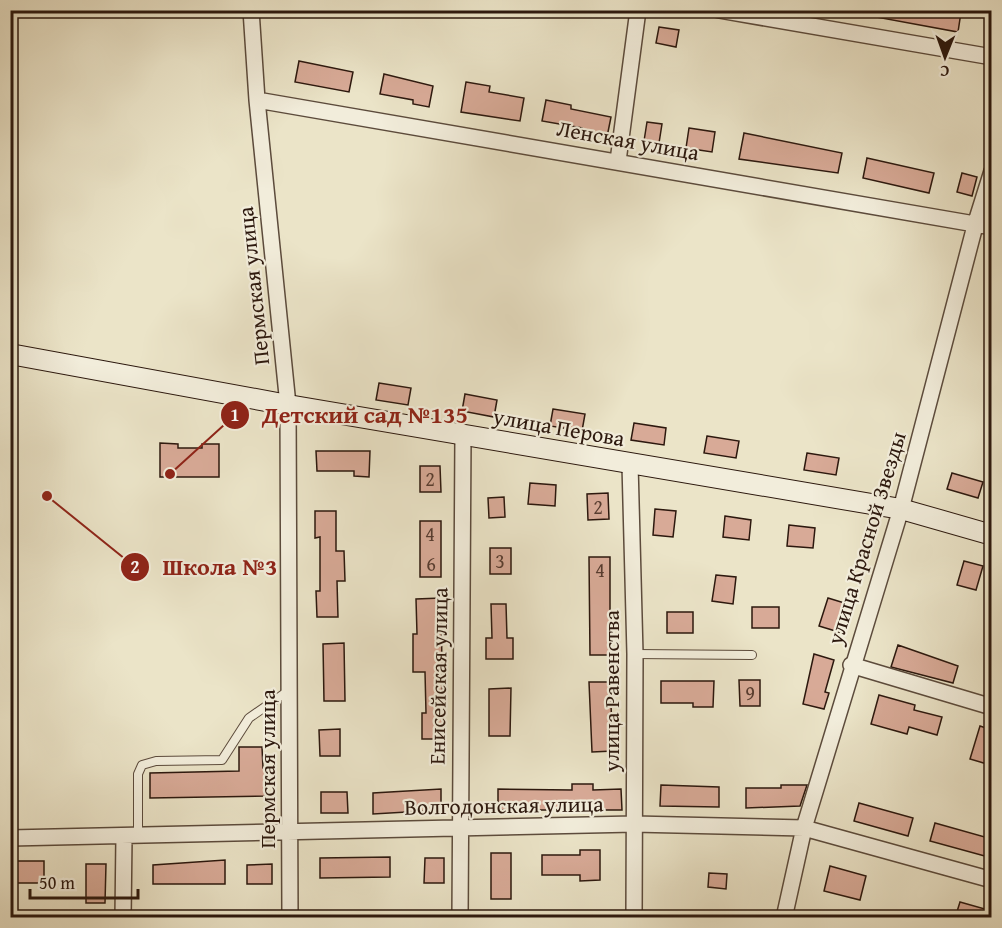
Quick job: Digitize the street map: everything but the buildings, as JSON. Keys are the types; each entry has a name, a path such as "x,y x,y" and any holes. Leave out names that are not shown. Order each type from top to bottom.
{"main road":[{"name":"улица Перова","path":"10,354 288,405 901,509 992,535"}],"street":[{"name":"Пермская улица","path":"251,10 257,100 288,405 290,918"},
{"path":"618,161 638,10"},
{"path":"719,10 992,57"},
{"name":"Ленская улица","path":"257,100 992,226"},
{"name":"улица Красной Звезды","path":"784,918 804,828 851,665 901,509 976,222 992,171"},
{"name":"Енисейская улица","path":"460,918 463,435"},
{"name":"улица Равенства","path":"630,464 635,654 634,918"},
{"path":"851,665 992,707"},
{"name":"Волгодонская улица","path":"10,838 290,831 459,830 634,824 804,828 992,880"},
{"path":"123,918 131,836"}],"lane":[{"path":"635,654 752,655"},
{"path":"131,836 138,774 142,765 156,760 222,759 249,718 289,690"}],"place":[{"name":"Детский сад №135","path":"170,474"},
{"name":"Школа №3","path":"47,496"}]}
